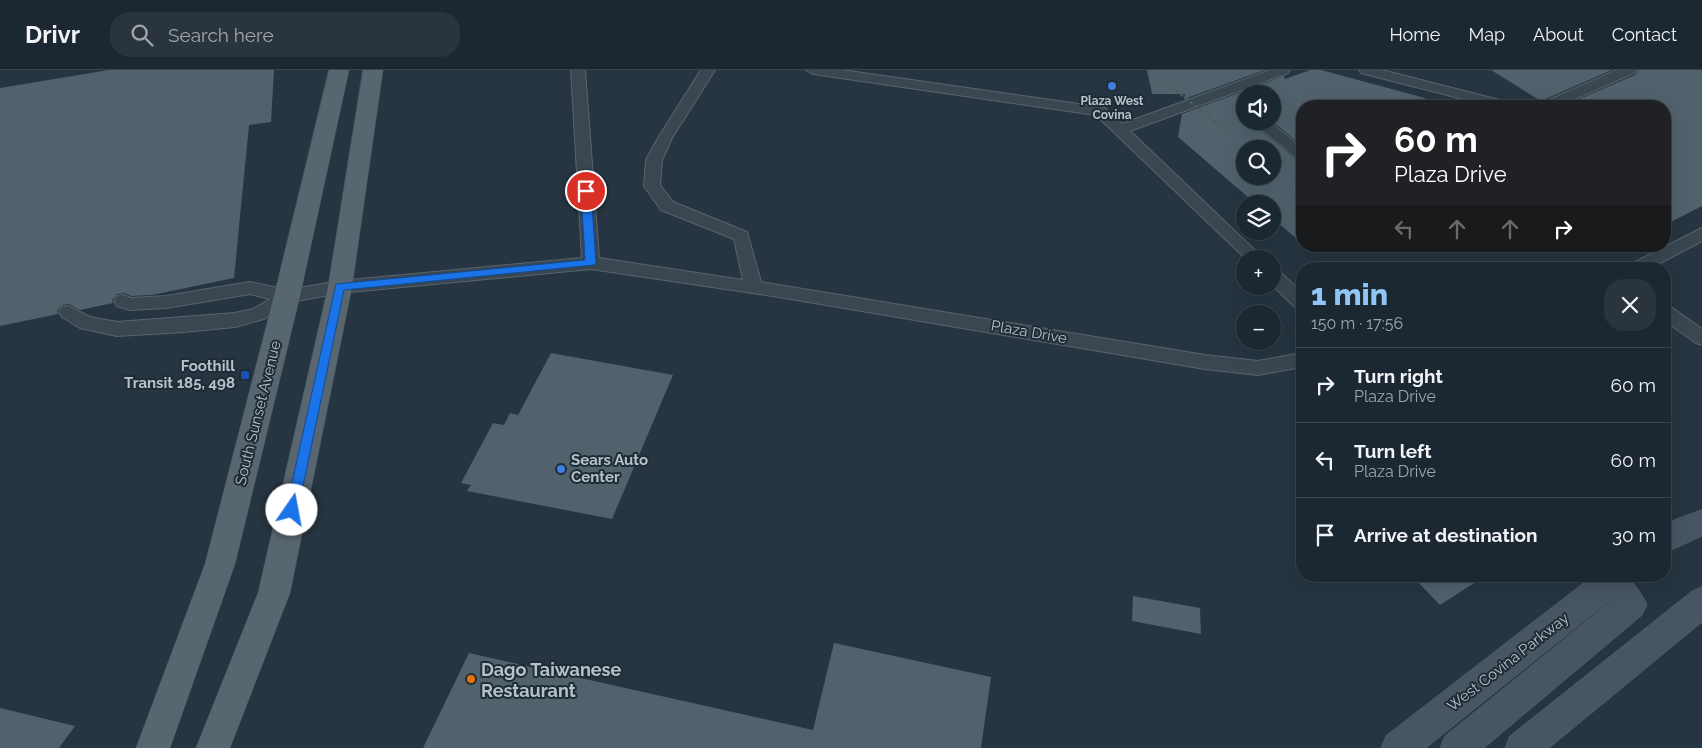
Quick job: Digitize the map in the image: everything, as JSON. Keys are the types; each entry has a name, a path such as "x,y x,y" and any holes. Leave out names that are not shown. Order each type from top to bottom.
{"main road":[{"name":"South Sunset Avenue","path":"153,748 220,564 287,296 339,70"},
{"path":"213,748 274,593 340,287 373,70"}],"street":[{"path":"1671,536 1681,530 1702,524"},
{"name":"West Covina Parkway","path":"1398,748 1607,582"},
{"path":"1457,748 1631,605 1615,582"},
{"path":"1522,748 1702,602"}],"lane":[{"path":"578,70 591,263"},
{"path":"708,70 664,138 654,160 652,186 667,206 741,236 754,288"},
{"path":"813,70 1100,111 1247,250"},
{"path":"1120,130 1283,70"},
{"path":"1366,70 1483,100"},
{"path":"1560,100 1629,70"},
{"path":"1574,94 1583,100"},
{"path":"1271,130 1296,150"},
{"path":"1671,250 1702,234"},
{"path":"1648,262 1667,252"},
{"name":"Plaza Drive","path":"287,296 340,287 591,263 1205,362 1258,368 1296,361"},
{"path":"1281,283 1296,297"},
{"path":"123,301 130,304 166,302 250,288 287,296"},
{"path":"68,312 86,323 118,329 184,325 235,320 258,314 287,296"},
{"path":"1671,316 1702,338"}],"path":[{"path":"1162,79 1231,135"}],"building":[{"path":"109,70 274,70 271,122 249,125 234,278 152,295 131,296 124,293 117,294 112,300 113,303 80,310 69,304 62,305 57,311 58,314 0,326 0,88"},
{"path":"1147,70 1265,70 1184,99 1185,94 1152,94"},
{"path":"1310,70 1321,70 1425,98 1425,100 1296,100 1296,141 1281,128 1281,85 1260,85 1284,76 1285,79"},
{"path":"1491,70 1612,70 1543,100 1539,100"},
{"path":"1638,70 1702,70 1702,206 1671,222 1671,100 1577,100 1635,75"},
{"path":"1236,94 1236,130 1260,130 1272,140 1236,140 1236,185 1281,185 1281,147 1296,159 1296,238 1281,226 1281,195 1246,195 1178,137 1182,114"},
{"path":"551,353 673,375 612,519 467,491 471,485 461,483 493,423 504,425 510,413 518,415"},
{"path":"1418,582 1476,582 1440,605"},
{"path":"1133,596 1200,608 1201,634 1132,621"},
{"path":"834,643 991,677 981,748 423,748 469,653 813,730"},
{"path":"0,708 75,726 59,748 0,748"}],"place":[{"name":"Plaza West Covina","path":"1112,86"},
{"name":"Foothill Transit 185, 498","path":"245,375"},
{"name":"Sears Auto Center","path":"561,469"},
{"name":"Dago Taiwanese Restaurant","path":"471,679"}],"route":[{"path":"292,510 340,287 591,263 586,191"}]}
